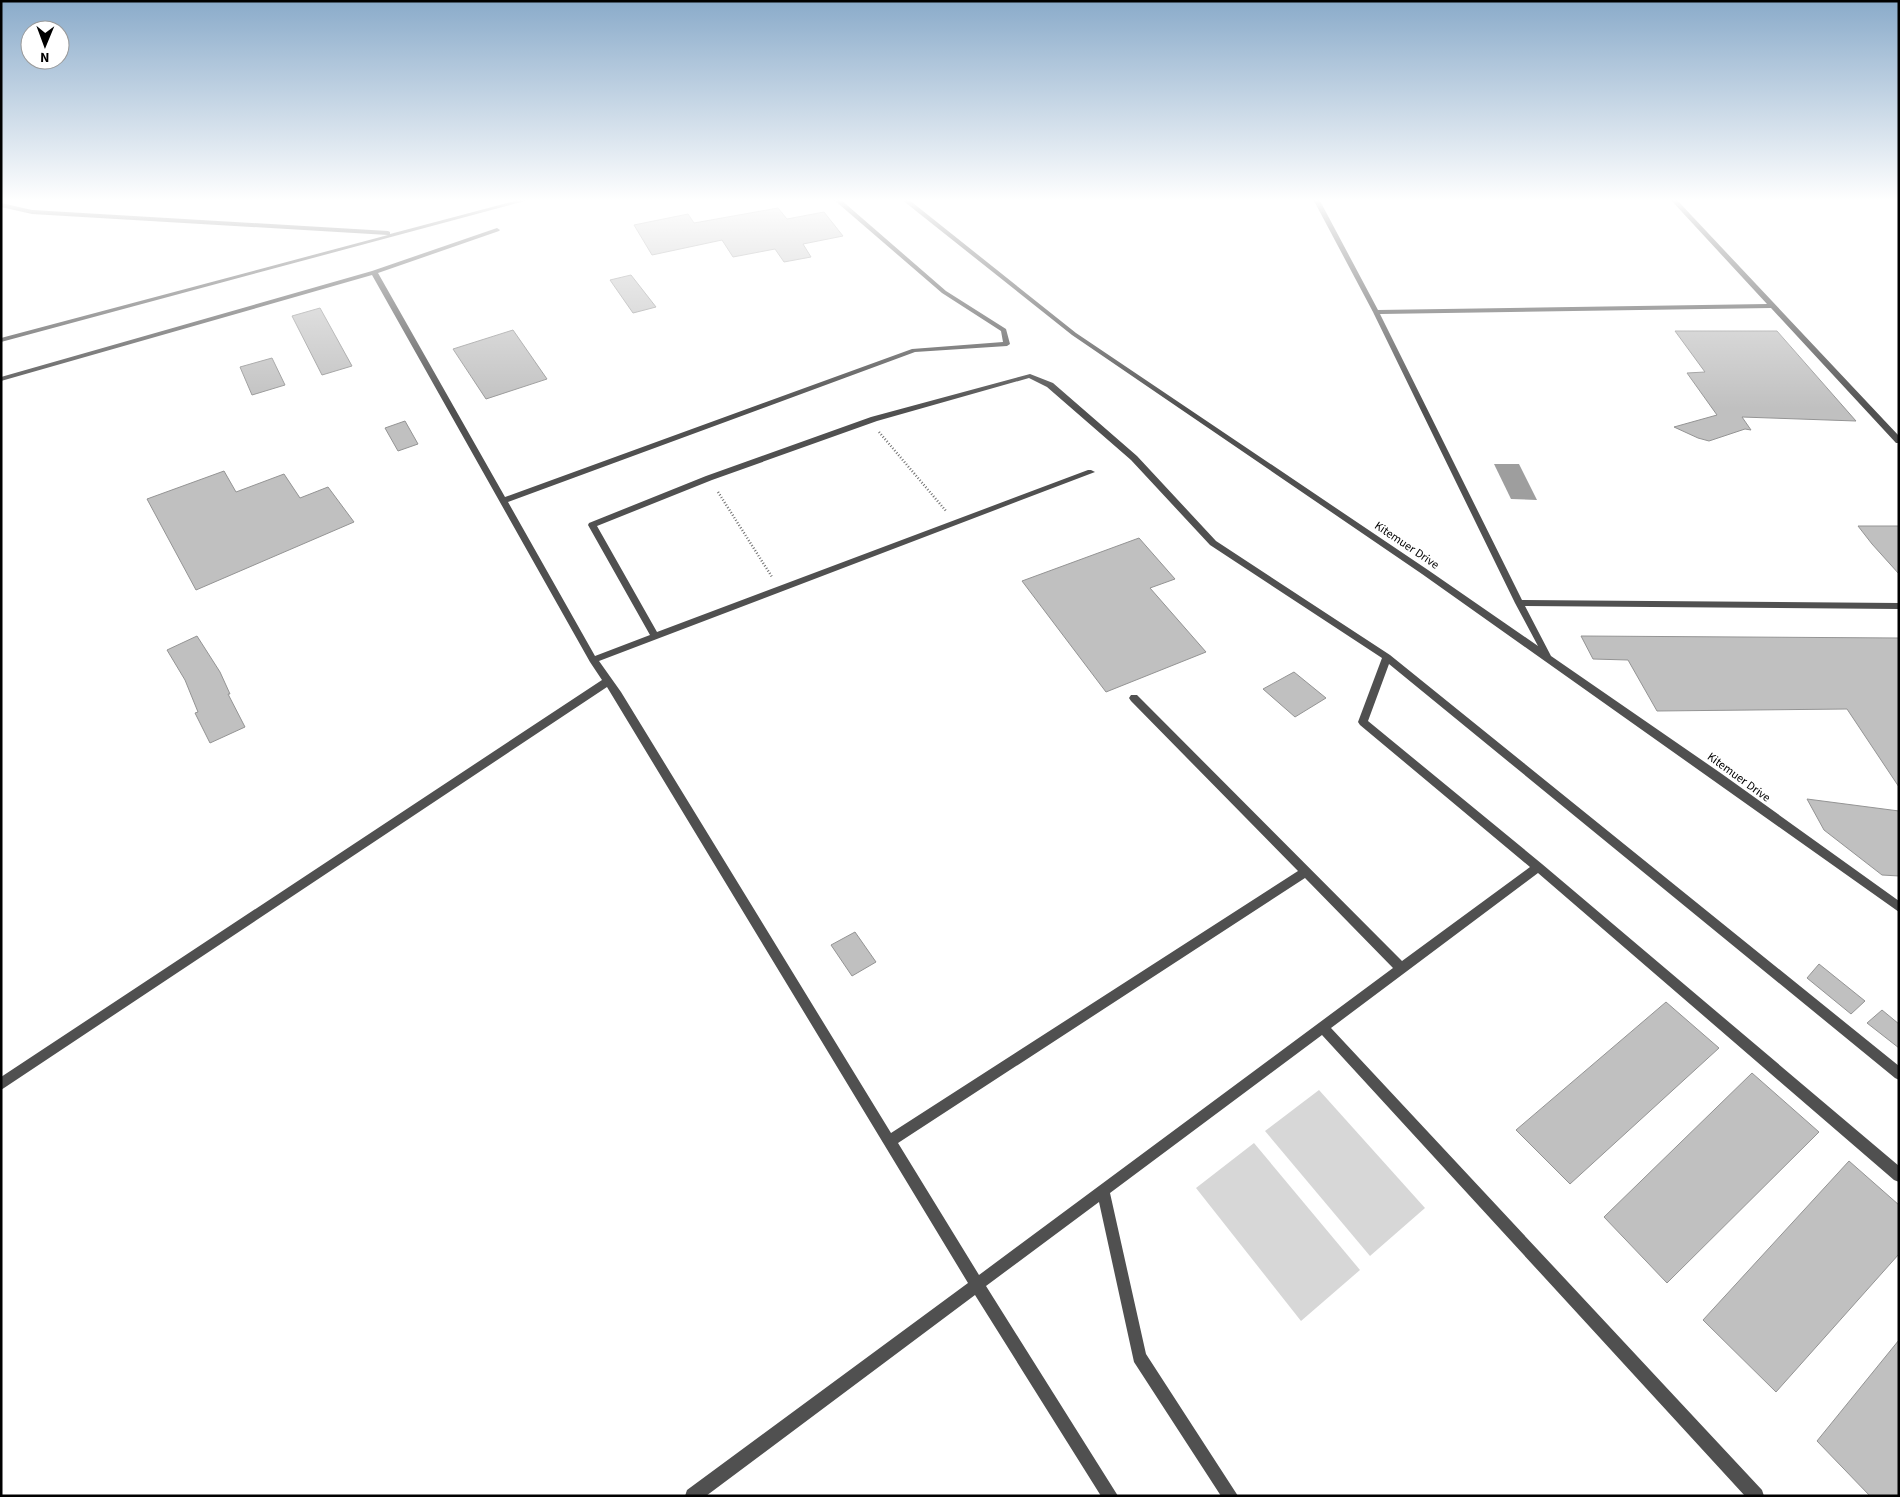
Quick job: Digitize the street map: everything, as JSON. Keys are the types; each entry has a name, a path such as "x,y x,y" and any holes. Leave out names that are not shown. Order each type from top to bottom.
{"street":[{"path":"1,340 264,269"},
{"path":"1,378 383,269"},
{"path":"504,500 914,350 1007,344 1004,330 944,292 917,269"},
{"name":"Kitemuer Drive","path":"992,269 1074,334 1549,658 1899,908"},
{"path":"1353,269 1519,603 1549,658"},
{"path":"1738,269 1899,441"},
{"path":"374,272 593,660 890,1141 976,1284 1110,1496"},
{"path":"1376,312 1772,306"},
{"path":"655,636 592,525 710,478 869,420 1030,376 1050,386 1134,458 1213,543 1387,656 1899,1074"},
{"path":"593,660 1091,472"},
{"path":"1519,603 1899,606"},
{"path":"1387,656 1363,722 1538,867 1899,1175"},
{"path":"1,1084 608,682"},
{"path":"1134,698 1402,969"},
{"path":"693,1496 1538,867"},
{"path":"890,1141 1306,872"},
{"path":"1322,1027 1756,1496"},
{"path":"1103,1190 1139,1357 1230,1496"}],"path":[{"path":"869,420 956,523"},
{"path":"710,478 780,589"}],"shaded area":[{"path":"1494,464 1519,464 1537,500 1511,499"},
{"path":"1319,1090 1425,1208 1370,1256 1265,1131"},
{"path":"1254,1143 1360,1270 1301,1321 1196,1188"}],"building":[{"path":"631,275 656,307 633,313 610,280"},
{"path":"320,308 352,366 322,375 292,316"},
{"path":"513,330 547,379 486,399 453,349"},
{"path":"1675,331 1777,331 1856,421 1742,417 1751,430 1745,429 1709,441 1674,427 1717,415 1687,373 1705,372"},
{"path":"272,358 285,385 252,395 240,367"},
{"path":"405,421 418,444 398,451 385,428"},
{"path":"224,471 236,492 284,474 300,498 328,487 354,522 196,590 147,499"},
{"path":"1858,526 1899,526 1899,574 1872,544"},
{"path":"1139,538 1175,579 1150,588 1206,652 1106,692 1022,581"},
{"path":"197,636 220,672 230,694 228,694 245,727 210,743 195,713 198,712 185,680 167,650"},
{"path":"1581,636 1899,638 1899,787 1847,709 1657,711 1628,660 1593,659"},
{"path":"1294,672 1326,698 1295,717 1263,689"},
{"path":"1807,799 1899,811 1899,876 1882,875 1824,830"},
{"path":"855,932 876,962 852,976 831,945"},
{"path":"1819,964 1865,1001 1851,1014 1807,978"},
{"path":"1666,1002 1719,1048 1570,1184 1516,1130"},
{"path":"1882,1010 1899,1024 1899,1048 1867,1023"},
{"path":"1752,1073 1819,1132 1667,1283 1604,1217"},
{"path":"1849,1161 1899,1205 1899,1254 1776,1392 1703,1320"},
{"path":"1899,1340 1899,1496 1870,1496 1817,1441"}]}
